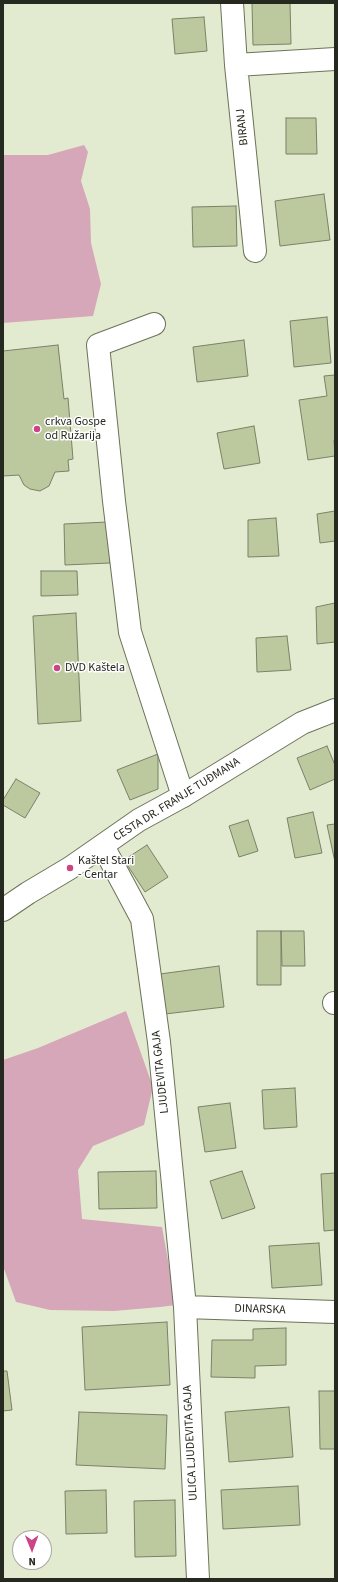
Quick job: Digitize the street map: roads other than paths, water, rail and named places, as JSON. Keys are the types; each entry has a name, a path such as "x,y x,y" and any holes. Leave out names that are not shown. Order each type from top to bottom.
{"street":[{"name":"BIRANJ","path":"232,3 236,65 255,251"},
{"path":"236,65 335,59"},
{"path":"154,324 98,346 114,501 130,632 183,796"},
{"name":"CESTA DR. FRANJE TUĐMANA","path":"3,910 104,846 139,820 183,796 302,723 335,710"},
{"name":"LJUDEVITA GAJA","path":"104,846 142,919 158,1042 185,1307"},
{"name":"DINARSKA","path":"185,1307 335,1312"},
{"name":"ULICA LJUDEVITA GAJA","path":"185,1307 198,1579"}],"place":[{"name":"crkva Gospe od Ružarija","path":"37,429"},
{"name":"DVD Kaštela","path":"57,668"},
{"name":"Kaštel Stari - Centar","path":"70,868"}]}
